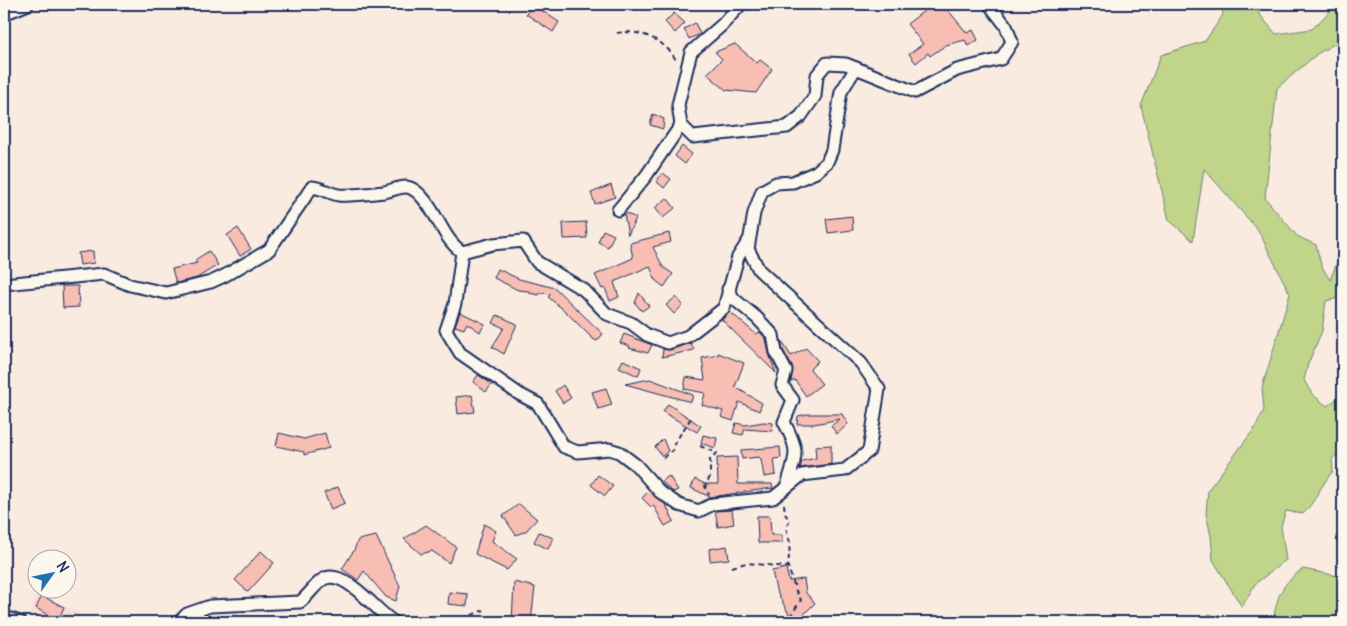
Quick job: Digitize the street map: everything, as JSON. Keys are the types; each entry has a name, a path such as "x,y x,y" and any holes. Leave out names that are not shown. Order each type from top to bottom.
{"street":[{"path":"4,14 28,4"},
{"path":"741,4 722,25 691,52 678,106 681,125 693,137 787,127 801,116 815,96 818,76 827,63 846,64 915,92 957,70 1001,59 1012,42 1006,26 989,4"},
{"path":"462,252 455,304 446,330 460,353 519,394 538,404 564,447 578,452 609,449 619,452 636,466 660,492 679,505 699,511 712,504 773,498 802,475 845,470 868,451 879,389 861,363 759,270 748,248 754,213 762,191 776,183 793,182 816,172 827,162 832,150 841,92 856,68"},
{"path":"618,210 646,176 681,125"},
{"path":"4,284 104,274 130,285 166,293 211,282 269,250 312,187 325,189 337,195 386,192 399,186 412,189 422,197 446,231 451,244 462,252"},
{"path":"462,252 493,244 523,241 537,262 584,290 607,314 631,323 647,335 668,343 688,336 724,308 738,257 750,239"},
{"path":"728,289 734,299 757,318 773,335 776,352 786,371 782,385 793,400 784,422 795,442 796,456 786,486"},
{"path":"179,622 187,614 210,606 300,602 322,580 330,576 342,578 376,606 383,616 394,622"},
{"path":"4,616 20,622"}],"path":[{"path":"617,33 629,31 663,44 675,57 685,77"},
{"path":"664,458 674,449 674,444 691,418"},
{"path":"700,446 717,452 710,459 710,477 705,486 712,504"},
{"path":"782,622 791,615 801,600 796,592 788,567 790,543 786,528 789,521 785,513 786,486"},
{"path":"732,567 746,563 788,567"},
{"path":"430,622 445,619 455,622 484,610"}],"shaded area":[{"path":"36,598 46,598 81,614 78,622 48,622 30,613"}],"green space":[{"path":"1221,4 1254,4 1260,15 1276,34 1312,29 1337,4 1343,4 1343,39 1317,54 1277,88 1265,198 1297,236 1316,245 1321,265 1330,280 1343,247 1343,297 1326,301 1322,331 1308,364 1304,380 1312,394 1327,406 1343,394 1343,449 1332,459 1333,471 1303,514 1286,511 1281,526 1286,560 1255,584 1242,607 1213,560 1211,536 1206,514 1208,490 1255,428 1264,410 1262,388 1290,294 1258,230 1204,169 1193,241 1169,220 1141,106 1161,55 1205,41 1223,15"},
{"path":"1303,569 1343,577 1343,622 1273,622 1281,591"},
{"path":"1209,614 1231,622 1203,622"}],"building":[{"path":"933,4 954,4 947,9 967,33 973,30 978,40 968,46 965,40 946,45 930,56 928,53 916,63 909,54 923,44 907,24"},
{"path":"533,5 559,22 553,32 526,14"},
{"path":"674,13 685,23 675,33 665,22"},
{"path":"695,23 700,34 689,39 684,29"},
{"path":"735,44 757,63 760,60 772,69 756,93 726,90 707,74 722,59 715,52"},
{"path":"653,114 664,119 663,129 650,125"},
{"path":"682,146 692,154 685,164 675,156"},
{"path":"663,173 671,179 664,188 656,181"},
{"path":"611,185 615,197 595,204 591,193"},
{"path":"667,198 675,208 663,218 655,208"},
{"path":"624,214 636,218 628,235"},
{"path":"852,216 853,230 828,233 826,219"},
{"path":"586,222 587,238 564,239 563,223"},
{"path":"238,228 251,249 240,256 227,235"},
{"path":"603,230 614,235 608,247 598,242"},
{"path":"669,233 671,242 653,247 663,267 673,274 664,287 655,280 650,266 614,282 619,297 610,301 605,288 602,289 595,275 633,258 630,243"},
{"path":"93,251 94,263 80,265 78,253"},
{"path":"209,251 218,265 197,278 176,283 172,269 197,263 195,260"},
{"path":"498,269 519,279 555,288 603,334 597,341 593,339 548,297 551,294 540,293 539,295 529,293 529,291 518,290 494,278"},
{"path":"62,286 78,286 79,307 63,308"},
{"path":"639,293 649,306 642,311 635,303"},
{"path":"676,297 683,305 674,314 666,305"},
{"path":"460,312 485,324 480,332 467,323 464,329 455,326"},
{"path":"730,312 756,334 760,332 766,339 776,373 722,320"},
{"path":"497,315 517,324 504,354 492,347 504,328 493,323"},
{"path":"624,334 652,345 648,353 629,348 630,346 620,343"},
{"path":"781,340 791,356 806,348 818,361 810,369 822,384 806,396 795,380 791,382 793,368 783,350"},
{"path":"691,343 694,350 662,357 663,349 670,350"},
{"path":"718,353 744,363 735,387 762,403 759,411 739,402 733,421 721,417 723,411 702,405 705,393 684,389 686,377 705,380 702,358 718,355"},
{"path":"623,360 641,368 638,376 619,367"},
{"path":"478,375 492,384 486,392 473,382"},
{"path":"650,379 693,395 691,402 625,384"},
{"path":"563,385 571,398 563,403 555,391"},
{"path":"606,388 612,405 598,409 592,392"},
{"path":"472,395 475,412 458,414 456,397"},
{"path":"668,404 701,426 697,432 663,412"},
{"path":"808,414 842,414 848,424 837,434 831,426 840,419 814,424 797,424 798,416"},
{"path":"764,422 773,423 772,431 745,429 743,435 733,433 736,423 745,425"},
{"path":"279,433 304,439 325,433 329,448 304,455 304,452 276,446"},
{"path":"703,435 717,438 715,448 701,443"},
{"path":"663,439 668,451 662,456 655,447"},
{"path":"831,445 831,464 800,468 802,461 816,458 815,446"},
{"path":"780,447 781,458 774,459 776,475 764,477 759,457 742,459 741,450"},
{"path":"737,457 738,484 772,484 773,488 710,497 691,488 695,479 705,484 718,484 717,458"},
{"path":"598,475 613,486 605,496 591,485"},
{"path":"669,476 678,490 673,492 661,481"},
{"path":"338,487 345,503 331,509 324,493"},
{"path":"649,491 665,504 674,521 665,526 653,505 651,507 642,498"},
{"path":"519,504 537,519 526,531 516,535 503,516"},
{"path":"732,510 734,524 718,527 715,511"},
{"path":"757,516 770,516 771,535 782,535 782,543 758,543"},
{"path":"484,524 496,531 492,541 517,559 507,570 475,554"},
{"path":"426,525 456,547 449,563 432,551 421,554 404,539"},
{"path":"539,532 553,538 548,549 534,542"},
{"path":"376,536 400,586 396,601 386,597 364,571 358,580 342,569 358,540"},
{"path":"727,546 729,559 710,561 709,549"},
{"path":"261,551 274,563 248,592 235,580"},
{"path":"786,568 789,581 804,579 806,593 815,603 796,622 793,622 776,590 772,571"},
{"path":"514,582 535,587 531,622 512,622"},
{"path":"449,592 468,594 467,606 448,604"},
{"path":"41,598 46,598 64,607 58,621 36,608"}]}
